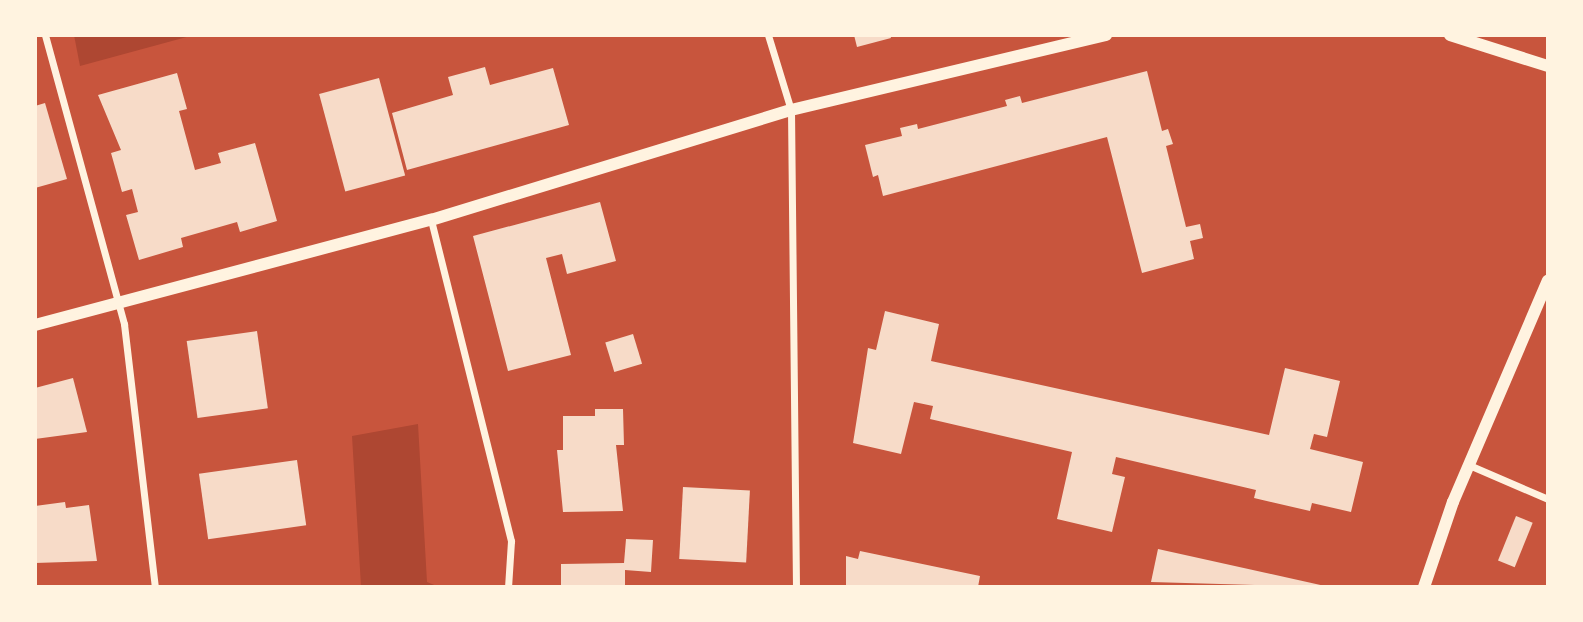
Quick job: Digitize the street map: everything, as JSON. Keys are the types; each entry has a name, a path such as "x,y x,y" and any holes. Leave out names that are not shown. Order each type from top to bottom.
{"street":[{"path":"45,35 118,302 155,587"},
{"path":"768,35 791,110 796,587"},
{"path":"35,325 431,220 791,110 1106,35"},
{"path":"1450,35 1548,66"},
{"path":"431,220 511,541 508,587"},
{"path":"1424,587 1469,465 1548,280"},
{"path":"1469,465 1548,499"}],"shaded area":[{"path":"74,35 194,35 80,66"},
{"path":"418,424 427,582 439,587 361,586 352,436"}],"building":[{"path":"854,35 890,35 891,38 857,47"},
{"path":"485,67 490,85 553,68 569,125 407,170 392,113 453,95 448,77"},
{"path":"1147,71 1162,131 1168,129 1173,144 1166,146 1186,227 1200,224 1203,238 1190,241 1194,259 1142,273 1107,137 883,196 878,175 873,177 865,145 902,136 900,128 917,124 918,129 1007,106 1005,100 1020,96 1022,103"},
{"path":"177,73 187,109 179,111 195,170 221,163 218,153 255,143 277,221 240,232 237,222 181,238 183,247 139,260 126,215 138,212 132,189 122,192 111,153 121,150 98,95"},
{"path":"379,78 405,176 345,192 319,94"},
{"path":"45,103 67,179 35,188 35,106"},
{"path":"600,202 616,261 567,274 562,254 546,258 571,355 508,371 473,236"},
{"path":"885,311 939,324 931,361 1269,435 1285,368 1340,381 1327,437 1314,434 1310,449 1363,462 1351,512 1312,503 1310,511 1254,498 1256,490 1116,457 1112,474 1125,477 1112,532 1057,519 1072,452 930,419 933,406 914,402 901,454 853,443 868,348 876,350"},
{"path":"257,331 268,408 198,418 187,341"},
{"path":"633,334 642,364 614,372 605,342"},
{"path":"73,378 87,432 35,439 35,388"},
{"path":"595,409 623,409 624,445 616,445 623,511 563,512 557,450 563,450 563,416 595,416"},
{"path":"297,460 306,525 208,539 199,474"},
{"path":"683,487 750,491 746,562 679,559"},
{"path":"65,502 66,508 89,505 97,561 35,563 35,506"},
{"path":"1516,516 1533,523 1515,567 1498,561"},
{"path":"626,539 653,540 651,572 625,570 625,587 561,587 561,564 624,563"},
{"path":"1158,549 1325,586 1325,587 1151,582"},
{"path":"860,551 980,576 978,587 846,587 846,556 858,559"}]}
